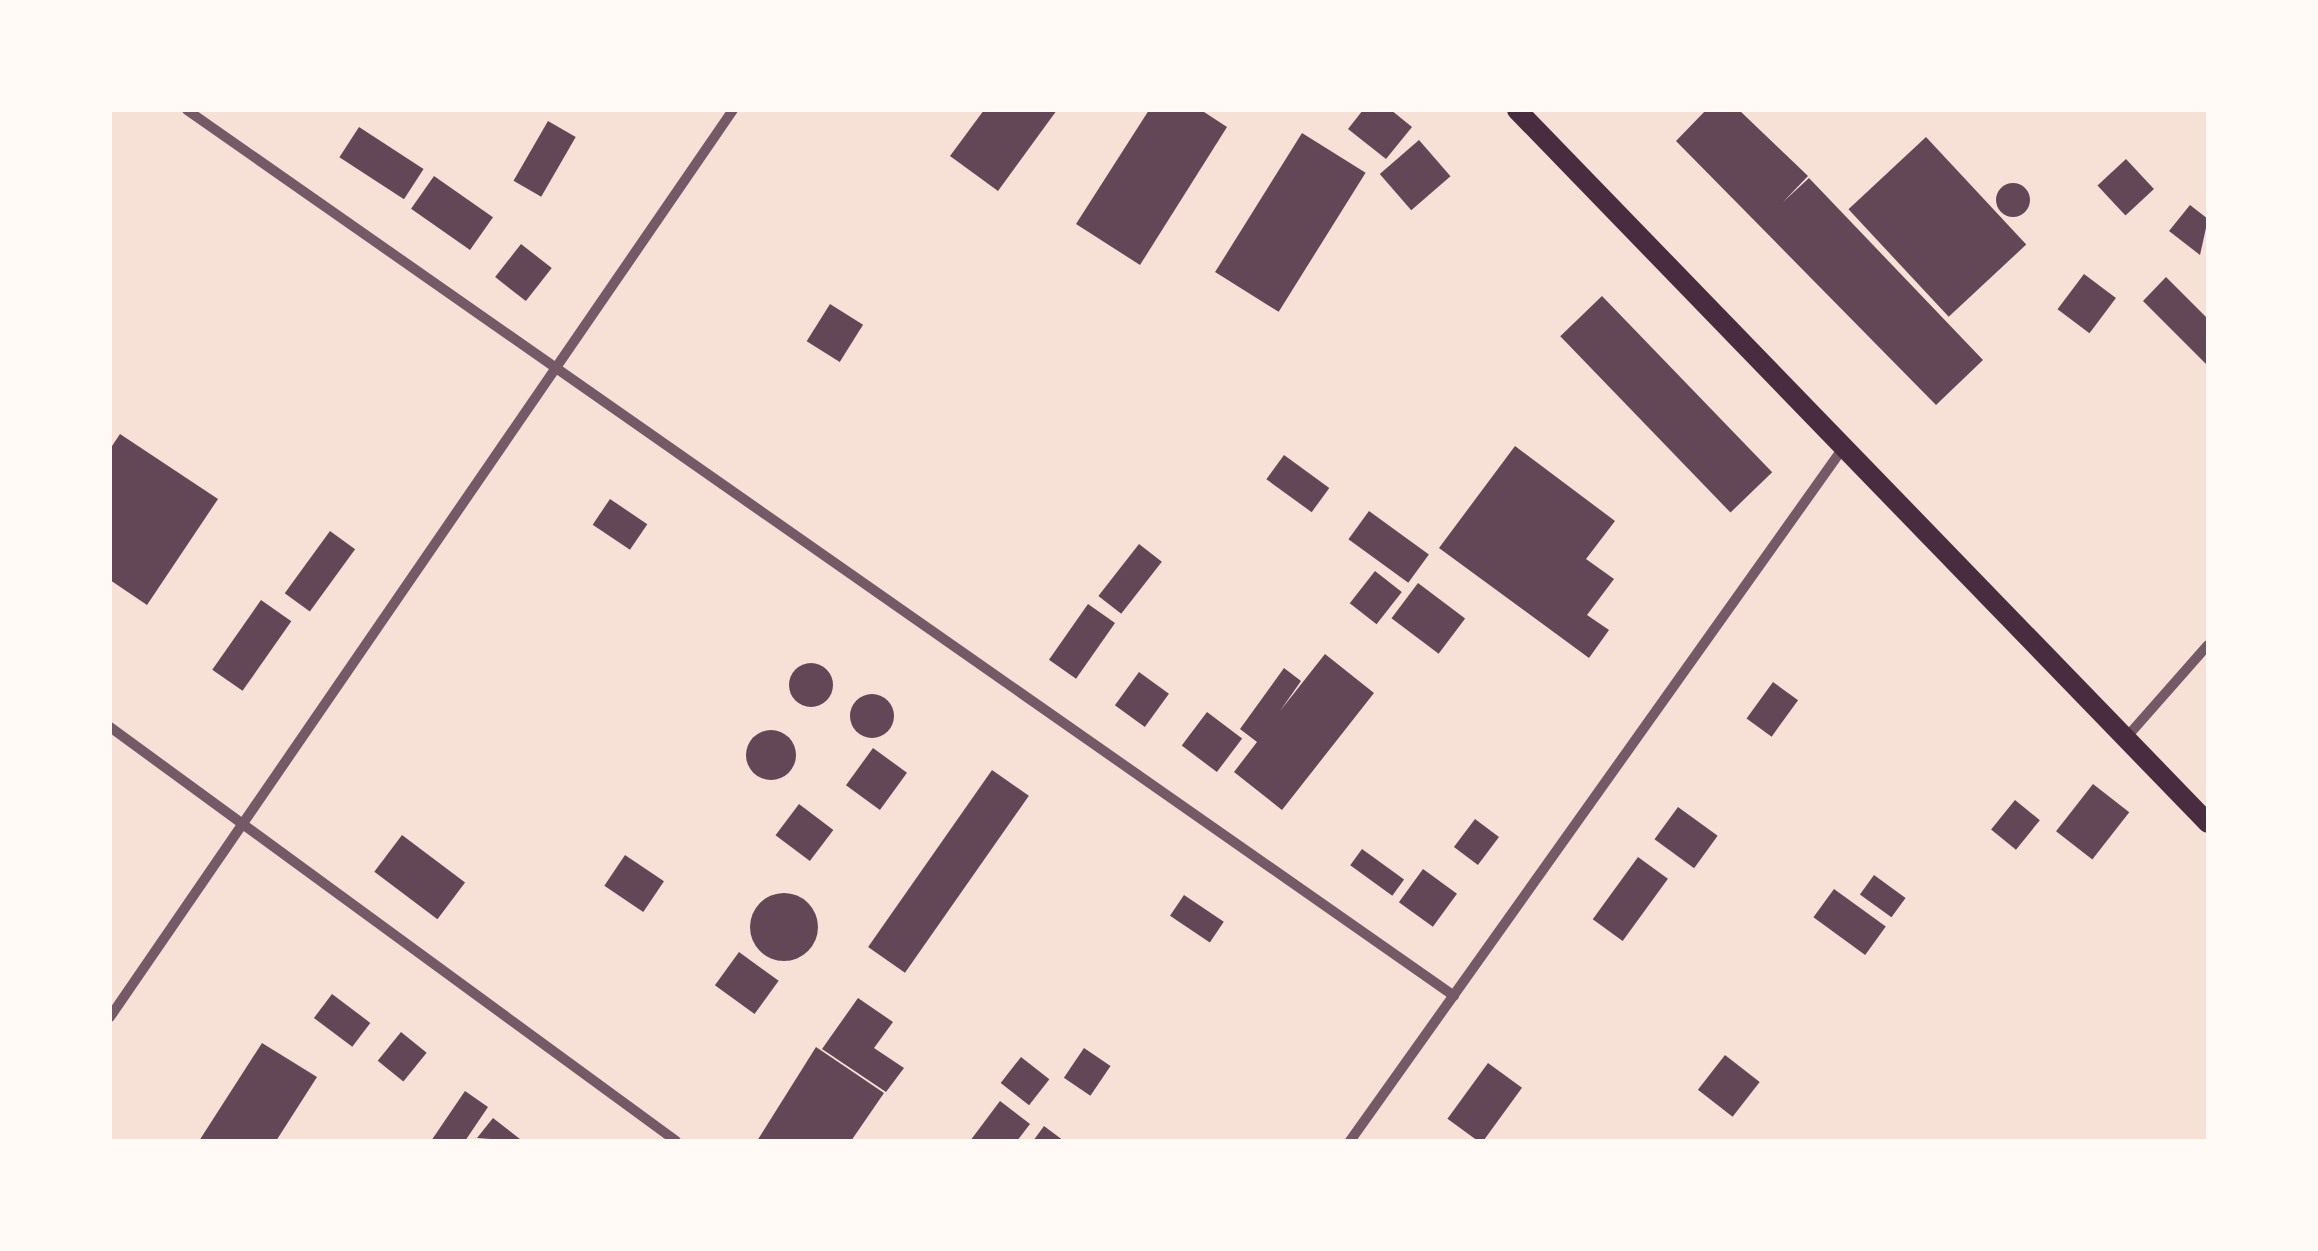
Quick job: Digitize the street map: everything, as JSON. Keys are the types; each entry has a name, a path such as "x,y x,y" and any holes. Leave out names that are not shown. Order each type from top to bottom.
{"main road":[{"path":"1517,110 2208,823"}],"street":[{"path":"186,110 552,374 1454,996"},
{"path":"110,1016 733,110"},
{"path":"1350,1141 1844,447"},
{"path":"2124,740 2208,645"},
{"path":"110,727 676,1141"}],"building":[{"path":"984,110 1057,110 998,191 950,156"},
{"path":"1149,110 1201,110 1227,127 1140,265 1076,224"},
{"path":"1363,110 1391,110 1412,127 1386,159 1348,129"},
{"path":"1706,110 1739,110 1808,176 1783,202 1809,178 1983,360 1936,405 1676,141"},
{"path":"548,121 576,137 541,197 514,181"},
{"path":"359,127 424,169 404,199 339,157"},
{"path":"1302,133 1366,173 1279,312 1215,272"},
{"path":"1926,137 2026,245 1949,317 1848,209"},
{"path":"1419,140 1450,176 1411,210 1380,174"},
{"path":"2126,159 2154,189 2125,216 2097,186"},
{"path":"434,176 493,217 470,250 411,209"},
{"path":"2013,183 2025,188 2030,200 2025,212 2013,217 2001,212 1996,200 2001,188"},
{"path":"2190,205 2208,219 2200,255 2169,231"},
{"path":"521,244 552,268 526,301 495,277"},
{"path":"2084,274 2116,298 2089,333 2058,309"},
{"path":"2166,277 2208,319 2208,366 2143,301"},
{"path":"1602,296 1772,472 1730,513 1560,336"},
{"path":"830,304 863,325 840,362 807,341"},
{"path":"120,434 218,499 147,605 110,580 110,449"},
{"path":"1515,446 1615,521 1586,559 1614,579 1587,615 1609,630 1589,658 1439,548"},
{"path":"1284,455 1329,488 1312,512 1266,479"},
{"path":"610,499 647,524 630,550 593,525"},
{"path":"1369,511 1429,554 1408,583 1348,539"},
{"path":"330,531 355,549 310,612 285,593"},
{"path":"1139,544 1162,562 1121,614 1098,596"},
{"path":"1375,571 1402,592 1377,624 1350,603"},
{"path":"1418,583 1465,619 1439,654 1392,618"},
{"path":"261,600 291,621 243,691 212,670"},
{"path":"1088,604 1115,623 1076,679 1049,660"},
{"path":"1325,654 1374,693 1282,810 1234,772 1257,742 1240,729 1284,668 1301,681 1280,711"},
{"path":"811,663 826,670 833,685 826,700 811,707 796,700 789,685 796,670"},
{"path":"1139,672 1169,694 1145,727 1115,705"},
{"path":"1773,682 1798,700 1772,737 1747,718"},
{"path":"872,694 887,701 894,716 887,731 872,738 857,731 850,716 857,701"},
{"path":"1207,712 1242,738 1217,772 1182,746"},
{"path":"771,730 789,737 796,755 789,773 771,780 753,773 746,755 753,737"},
{"path":"873,748 907,773 880,810 846,785"},
{"path":"992,770 1029,796 905,973 868,947"},
{"path":"2093,784 2129,812 2092,860 2056,831"},
{"path":"2015,800 2040,820 2016,850 1991,830"},
{"path":"799,804 833,830 810,861 776,835"},
{"path":"1678,807 1718,836 1694,868 1654,839"},
{"path":"1475,819 1499,837 1478,865 1454,847"},
{"path":"402,835 465,883 437,919 374,872"},
{"path":"1362,849 1404,880 1392,896 1350,865"},
{"path":"625,855 664,881 643,912 604,886"},
{"path":"1638,857 1668,879 1623,941 1593,919"},
{"path":"1423,869 1457,894 1433,927 1399,902"},
{"path":"1874,875 1906,898 1891,917 1860,894"},
{"path":"1834,889 1886,927 1865,955 1813,917"},
{"path":"784,893 797,895 808,903 816,914 816,940 808,951 797,959 784,961 771,959 760,951 752,940 750,927 752,914 760,903 771,895"},
{"path":"1184,895 1224,922 1210,943 1170,916"},
{"path":"739,952 779,981 755,1014 715,985"},
{"path":"332,994 370,1023 352,1047 314,1018"},
{"path":"858,998 893,1022 874,1048 904,1068 886,1092 822,1049"},
{"path":"401,1032 427,1053 403,1082 378,1061"},
{"path":"262,1043 317,1077 276,1141 199,1141"},
{"path":"816,1047 884,1093 851,1141 757,1141"},
{"path":"1084,1048 1111,1066 1090,1096 1064,1078"},
{"path":"1725,1055 1760,1082 1733,1117 1698,1090"},
{"path":"1021,1057 1049,1079 1029,1105 1001,1083"},
{"path":"1488,1063 1522,1088 1483,1141 1447,1119"},
{"path":"465,1091 488,1107 465,1141 431,1141"},
{"path":"1000,1101 1030,1124 1017,1141 970,1141"},
{"path":"493,1118 520,1139 477,1138"},
{"path":"1044,1126 1064,1141 1033,1141"}]}
